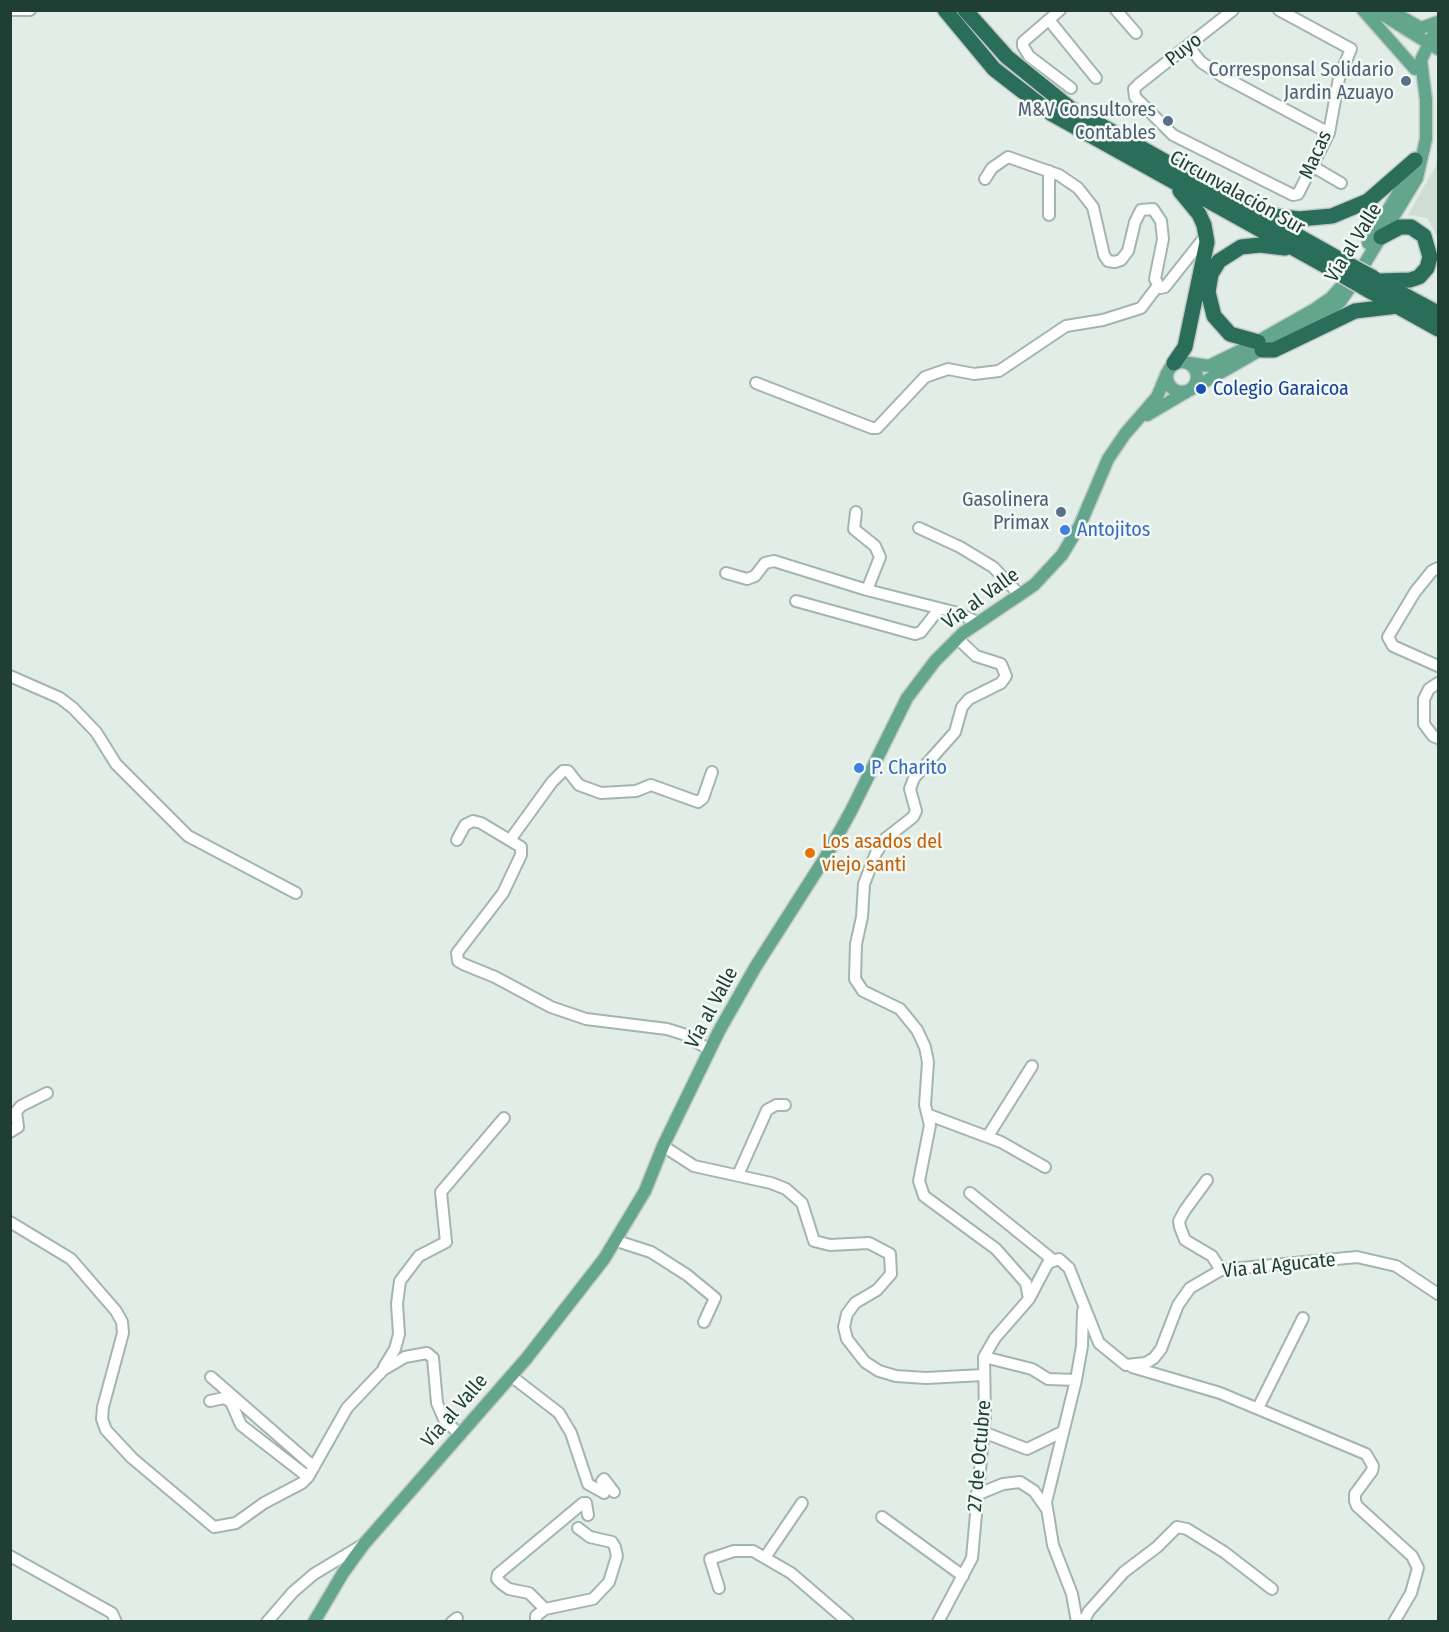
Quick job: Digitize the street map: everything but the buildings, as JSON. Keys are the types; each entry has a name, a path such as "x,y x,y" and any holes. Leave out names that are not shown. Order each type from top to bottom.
{"highway":[{"name":"Circunvalación Sur","path":"945,10 979,53 1011,84 1052,114 1296,249 1438,313"},
{"name":"Circunvalación Sur","path":"965,10 1007,57 1061,102 1257,213 1344,269"},
{"path":"1257,213 1299,219 1332,216 1368,201 1415,160"},
{"path":"1170,180 1199,214 1207,234 1188,338 1176,366"},
{"path":"1374,283 1419,277 1427,268 1430,257 1424,236 1411,227 1400,227 1381,237"},
{"path":"1296,249 1260,245 1240,248 1219,261 1211,274 1208,292 1214,316 1230,334 1274,350 1355,311 1398,306"},
{"name":"Circunvalación Sur","path":"1374,283 1398,306 1438,328"}],"main road":[{"path":"1363,10 1415,69"},
{"path":"1375,10 1432,43"},
{"path":"1389,10 1421,28 1438,24"},
{"name":"Vía al Valle","path":"314,1622 343,1572 364,1544 511,1376 564,1312 616,1240 645,1191 663,1146 710,1050 756,966 852,811 907,698 935,661 957,638 977,622 1042,578 1072,541 1108,459 1125,434 1157,398 1176,366 1209,366 1260,346 1340,302 1413,186 1423,159 1427,109 1421,60 1432,43 1438,24"},
{"name":"Vía al Valle","path":"1140,418 1260,346 1315,309 1342,286 1409,175 1415,160 1419,111 1414,57 1432,43"},
{"path":"1176,366 1197,373 1196,382 1188,391 1171,388 1176,366"}],"street":[{"path":"12,10 30,10"},
{"path":"1060,10 1023,42 1029,56 1071,88"},
{"path":"1116,10 1136,33"},
{"name":"Puyo","path":"1233,10 1134,89 1135,97 1173,135 1288,195 1298,194"},
{"name":"Macas","path":"1279,10 1349,46 1351,52 1339,78 1329,133 1298,194"},
{"path":"1049,20 1096,78"},
{"path":"1189,47 1201,62 1222,76 1329,133"},
{"path":"985,179 992,168 1008,157 1048,171 1078,188 1093,207 1104,255 1108,261 1121,260 1128,251 1141,210 1149,208 1157,213 1163,239 1155,279 1157,287"},
{"path":"1312,166 1341,183"},
{"path":"1048,171 1049,215"},
{"path":"1157,287 1165,287 1207,234"},
{"path":"756,383 872,429 877,428 925,377 948,369 974,375 999,371 1066,326 1103,320 1141,308 1157,287"},
{"path":"856,512 854,529 875,546 880,557 867,590"},
{"path":"919,528 960,547 993,567 1020,595"},
{"path":"726,573 747,579 754,576 765,563 774,561 867,590 969,616 977,622"},
{"path":"1438,568 1415,592 1388,637 1393,646 1438,666"},
{"path":"796,601 862,617 915,634 921,632 939,609"},
{"path":"957,638 976,656 1000,664 1006,676 1001,683 969,699 962,707 955,732 914,778 909,795 916,811 885,839 869,867 856,944 857,986 873,997 900,1008 917,1030 925,1047 928,1062 924,1090 930,1125 919,1181 924,1196 996,1250 1026,1283 1029,1299"},
{"path":"10,676 60,698 73,708 96,732 116,764 163,814 188,836 296,893"},
{"path":"1438,683 1429,689 1424,699 1424,724 1433,736 1438,738"},
{"path":"510,840 563,771 568,771 579,785 601,793 636,791 651,784 698,801 703,798 712,772"},
{"path":"457,840 465,825 474,821 521,847 514,872 487,917 457,953 458,961 568,1013 614,1024 667,1029 683,1034 710,1050"},
{"path":"988,1136 1032,1066"},
{"path":"10,1132 18,1127 16,1112 21,1106 47,1093"},
{"path":"738,1175 767,1110 776,1105 785,1105"},
{"path":"929,1115 988,1136 1045,1167"},
{"path":"10,1222 72,1259 116,1311 122,1322 123,1333 102,1407 102,1419 106,1430 132,1458 214,1527 236,1523 311,1472 347,1408 383,1370 395,1349 399,1334 397,1304 400,1281 420,1256 446,1242 441,1192 504,1118"},
{"path":"663,1146 694,1166 771,1183 797,1196 805,1211 814,1241 830,1245 869,1243 890,1254 891,1274 877,1290 855,1303 847,1314 844,1327 847,1340 865,1362 879,1371 896,1376 983,1375"},
{"path":"1207,1180 1179,1221 1185,1239 1212,1257 1221,1270"},
{"path":"970,1193 1053,1260"},
{"path":"616,1240 657,1256 715,1298 704,1322"},
{"name":"Via al Agucate","path":"1126,1365 1146,1363 1154,1358 1161,1349 1178,1305 1190,1288 1221,1270 1357,1257 1396,1266 1438,1294"},
{"path":"1029,1299 1044,1268 1053,1260 1059,1259 1069,1268 1099,1343 1126,1365 1220,1393 1355,1448 1371,1459 1373,1466 1371,1475 1355,1494 1354,1500 1357,1506 1412,1556 1418,1568 1411,1593 1394,1622"},
{"path":"1077,1622 1072,1594 1053,1545 1046,1508 1048,1489 1076,1380 1084,1317 1081,1296"},
{"name":"27 de Octubre","path":"938,1622 972,1558 975,1541 976,1495 986,1392 983,1375 984,1357 995,1338 1029,1299"},
{"path":"1258,1408 1303,1318"},
{"path":"383,1370 405,1357 427,1353 433,1358 436,1371 437,1403 444,1419 460,1435"},
{"path":"984,1357 1032,1370 1048,1378 1076,1380"},
{"path":"511,1376 560,1413 571,1433 588,1484 604,1493 602,1481 604,1479 614,1492"},
{"path":"211,1377 311,1472"},
{"path":"210,1401 224,1398 231,1402 241,1425 311,1472"},
{"path":"983,1432 1027,1449 1062,1432"},
{"path":"976,1495 1003,1484 1020,1482 1034,1491 1046,1508"},
{"path":"545,1609 529,1593 509,1589 502,1584 497,1579 498,1574 583,1503 586,1503 588,1515"},
{"path":"766,1557 802,1503"},
{"path":"882,1517 963,1576"},
{"path":"1083,1622 1089,1611 1124,1572 1157,1547 1177,1527 1187,1528 1231,1557 1272,1589"},
{"path":"536,1622 536,1616 545,1609 593,1599 609,1582 617,1556 612,1542 590,1537 578,1528"},
{"path":"267,1622 293,1592 314,1574 364,1544"},
{"path":"719,1588 710,1562 713,1557 734,1551 753,1551 792,1573 848,1622"},
{"path":"10,1556 112,1613 116,1622"}],"shaded area":[{"path":"1438,149 1438,239 1427,218 1408,215 1436,165"}],"place":[{"name":"Corresponsal Solidario Jardin Azuayo","path":"1406,81"},
{"name":"M&V Consultores Contables","path":"1168,121"},
{"name":"Colegio Garaicoa","path":"1201,389"},
{"name":"Gasolinera Primax","path":"1061,512"},
{"name":"Antojitos","path":"1065,530"},
{"name":"P. Charito","path":"859,768"},
{"name":"Los asados del viejo santi","path":"810,853"}]}
